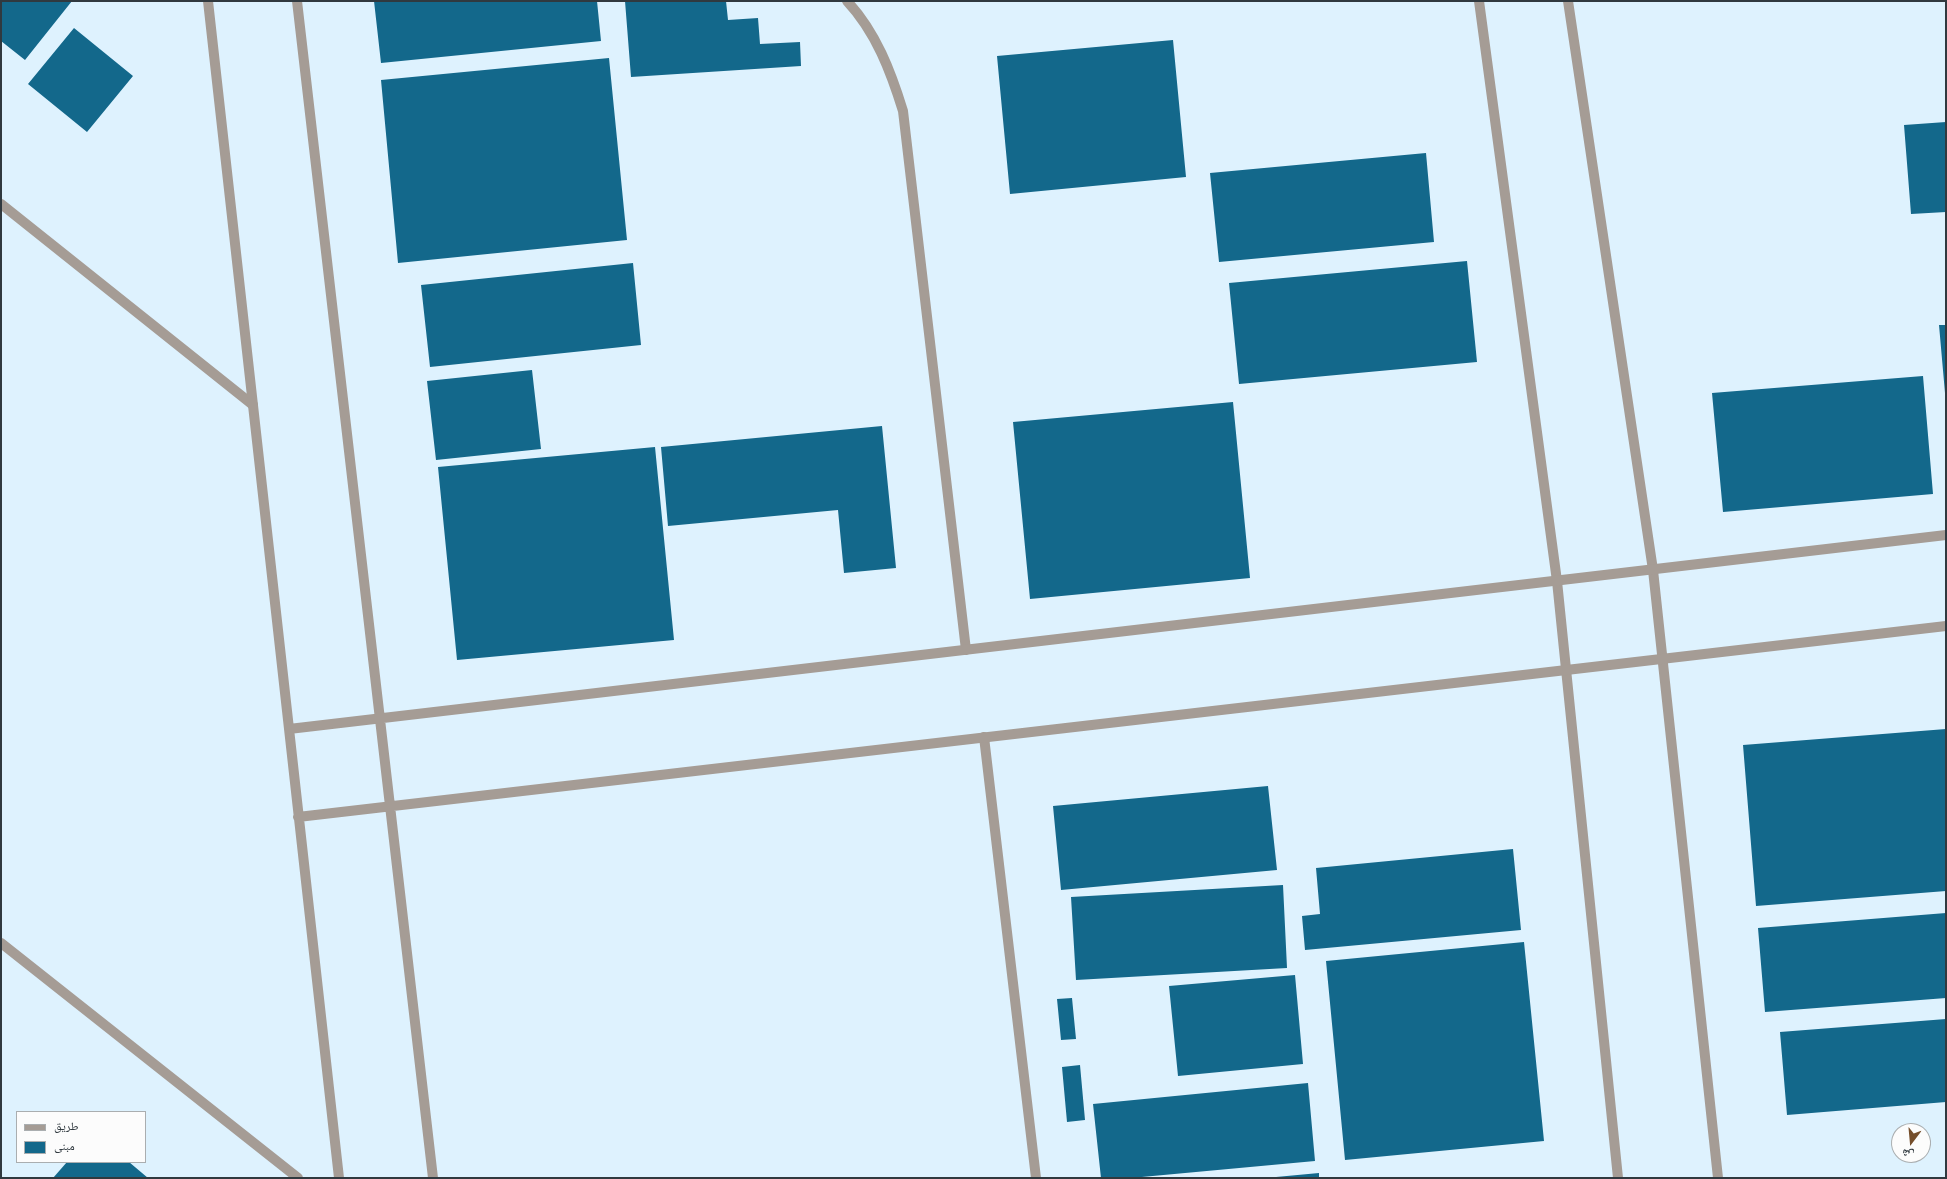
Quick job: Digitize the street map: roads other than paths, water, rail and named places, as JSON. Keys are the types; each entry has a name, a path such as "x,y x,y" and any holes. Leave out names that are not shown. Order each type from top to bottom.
{"street":[{"path":"208,1 339,1178"},
{"path":"297,1 433,1178"},
{"path":"847,1 867,28 882,54 894,82 903,111 966,650"},
{"path":"1479,1 1557,581 1618,1178"},
{"path":"1568,1 1653,570 1718,1178"},
{"path":"1,204 253,405"},
{"path":"289,729 1946,535"},
{"path":"298,817 1946,626"},
{"path":"984,737 1036,1178"},
{"path":"1,943 298,1178"}]}
